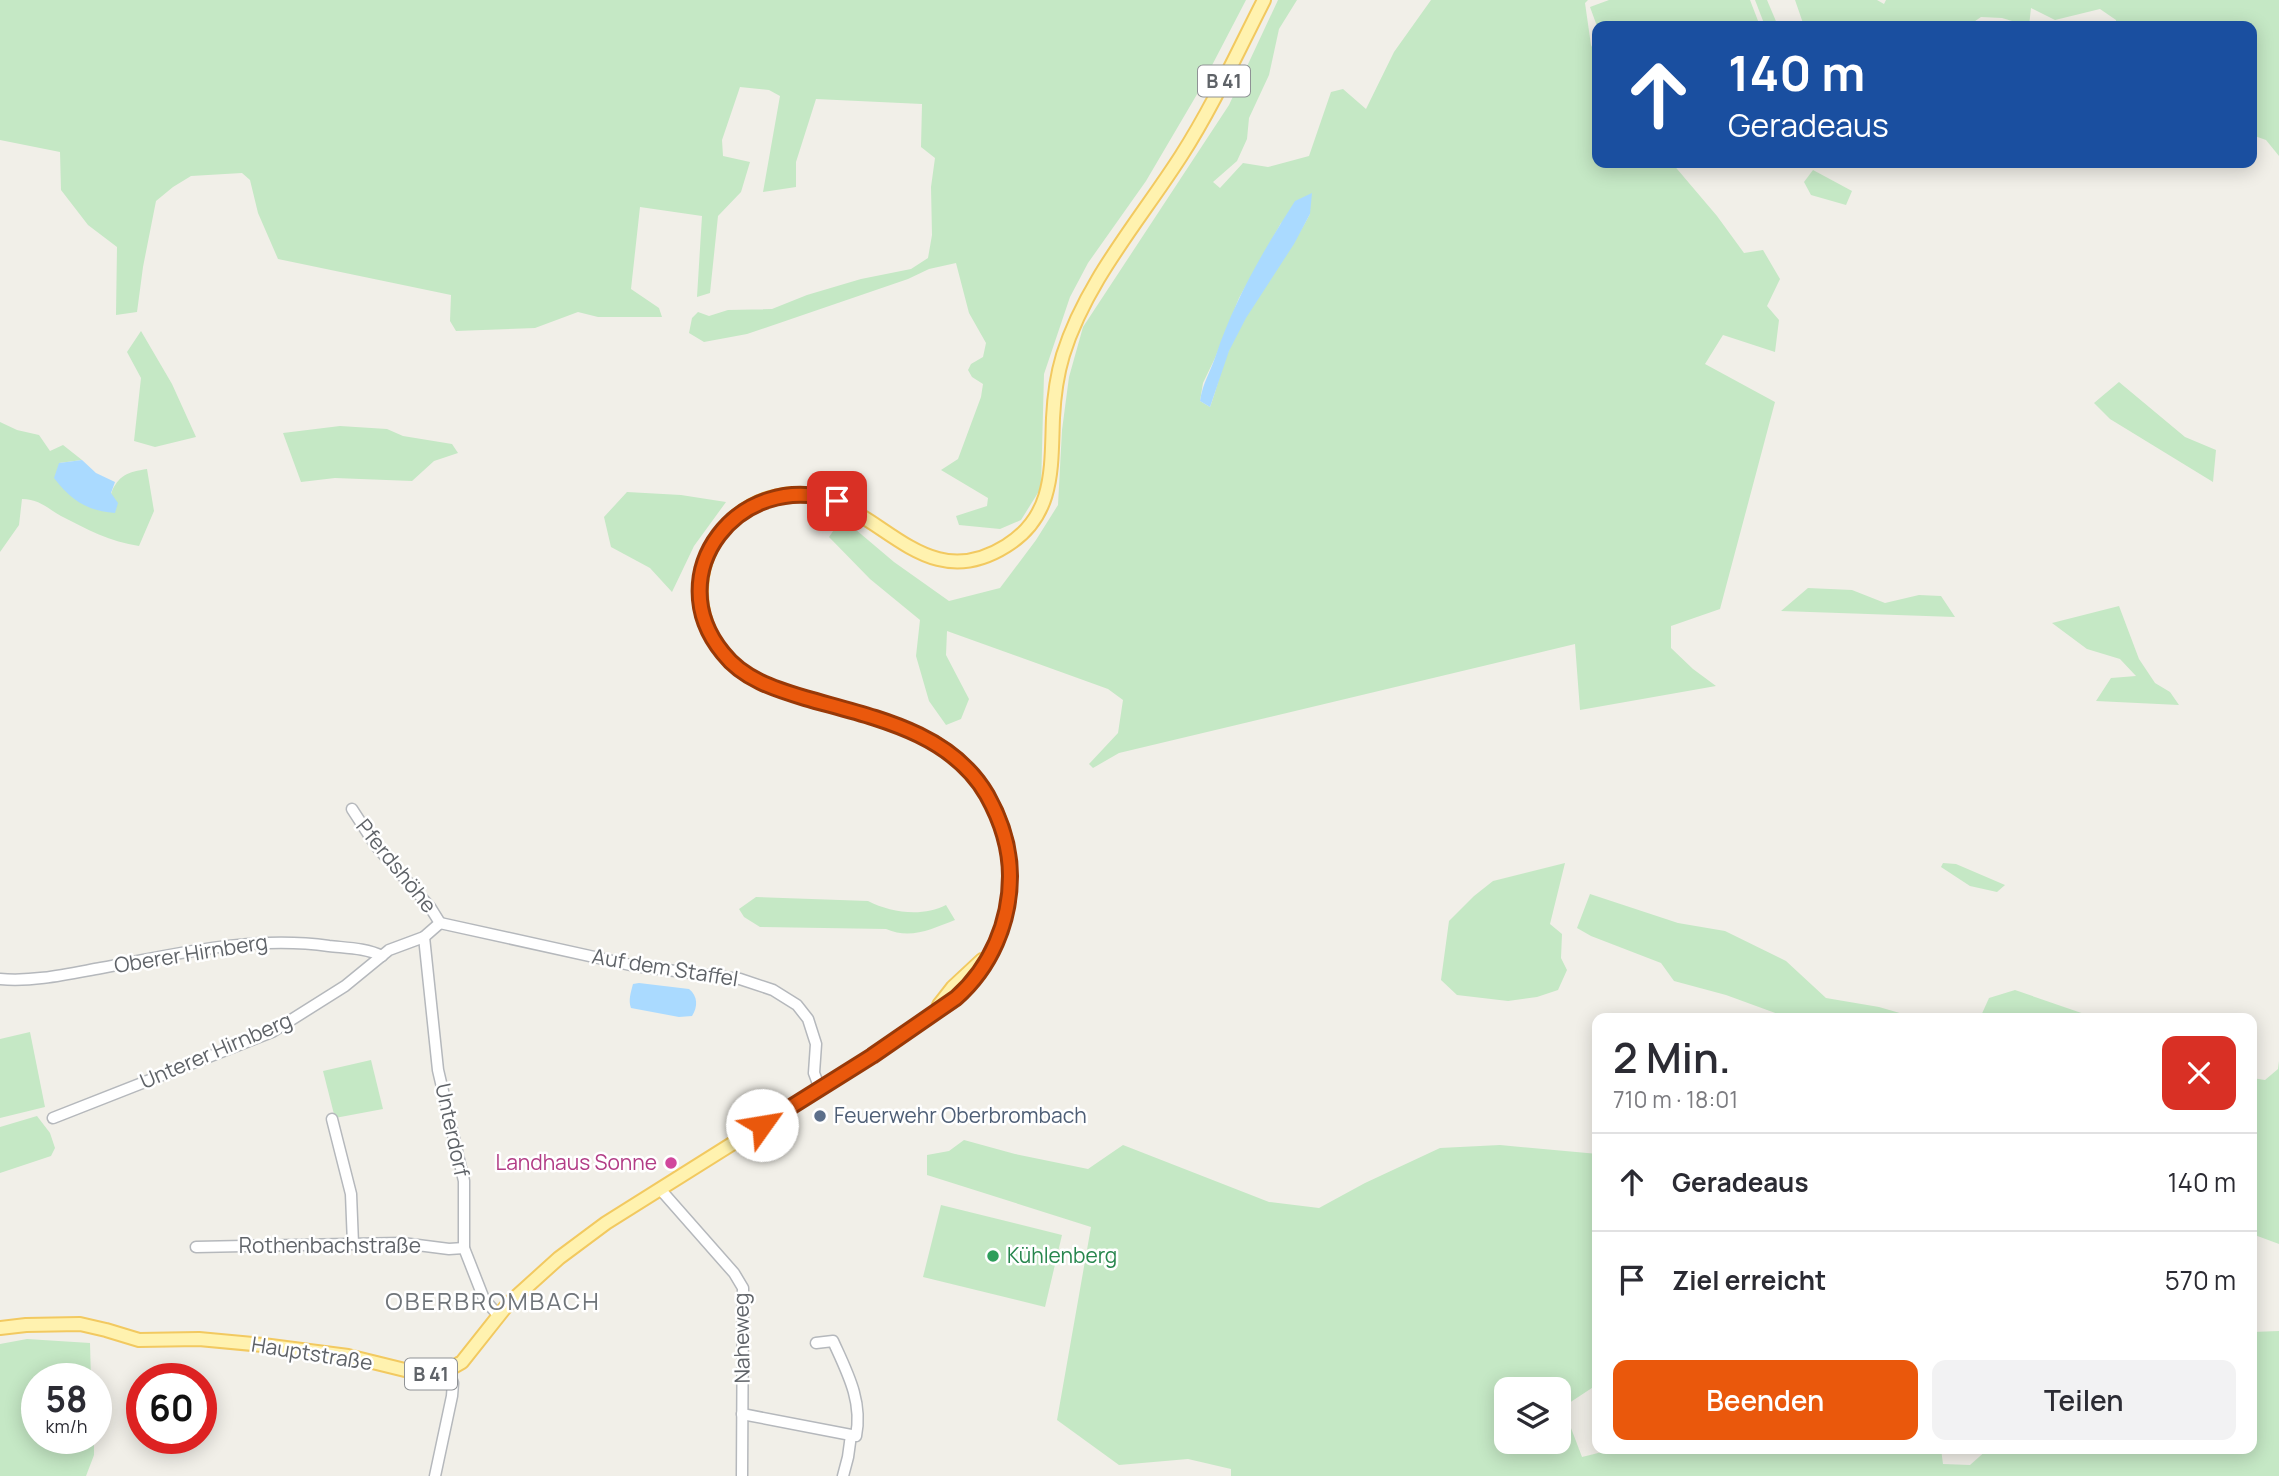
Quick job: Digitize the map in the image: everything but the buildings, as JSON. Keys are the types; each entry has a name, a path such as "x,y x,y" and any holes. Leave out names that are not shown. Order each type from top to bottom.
{"main road":[{"name":"B 41","path":"448,1370 468,1356 498,1315 579,1242 872,1056 956,998 980,973 997,940 1007,909 1010,888 1006,841 995,809 976,779 955,757 923,736 883,721 785,692 748,676 734,665 717,645 706,622 702,605 703,570 716,538 733,519 755,504 788,494 806,493 837,501 918,553 932,558 964,561 979,558 1008,545 1020,536 1039,512 1049,486 1058,376 1077,317 1097,282 1193,138 1264,0"},
{"name":"Hauptstraße","path":"0,1328 80,1324 139,1340 199,1339 348,1356 423,1374 448,1370"}],"street":[{"name":"Pferdshöhe","path":"352,809 376,846 430,907 440,923"},
{"name":"Unterer Hirnberg","path":"53,1118 272,1032 345,986 394,948 424,937 440,923"},
{"name":"Auf dem Staffel","path":"440,923 635,967 740,979 773,990 797,1005 808,1019 817,1049 814,1073 820,1089"},
{"name":"Unterdorf","path":"424,937 438,1070 464,1181 464,1248 484,1299 498,1315"},
{"name":"Oberer Hirnberg","path":"0,979 53,976 254,942 309,943 367,951 382,956"},
{"path":"332,1119 351,1194 353,1244"},
{"name":"Naheweg","path":"660,1189 734,1273 743,1288 742,1476"},
{"name":"Rothenbachstraße","path":"196,1247 402,1242 449,1249 464,1248"},
{"path":"742,1415 856,1436 859,1420 853,1386 833,1341 816,1343"},
{"path":"435,1476 452,1396 453,1383 448,1370"},
{"path":"843,1476 851,1435"}],"green space":[{"path":"0,0 1246,0 1196,96 1146,181 1088,263 1070,297 1044,374 1041,488 1021,520 1000,529 959,525 956,516 987,506 988,498 941,470 958,459 981,397 983,384 972,377 968,370 971,364 983,357 986,343 969,313 956,263 929,269 908,279 747,334 704,342 689,333 692,318 698,312 709,316 728,310 772,309 861,279 911,269 928,258 932,235 931,187 935,158 921,147 922,104 816,99 796,162 796,187 763,192 780,96 769,90 740,87 722,140 723,156 750,162 741,192 718,216 710,293 697,297 702,216 640,207 631,289 659,308 662,317 598,317 578,312 535,328 456,331 450,321 451,295 278,259 258,213 250,180 242,173 191,176 156,201 137,312 116,315 117,247 88,225 61,190 60,152 0,140"},
{"path":"1278,0 1297,0 1279,29 1269,75 1249,118 1247,139 1237,161 1213,182 1220,188 1243,163 1268,167 1309,156 1331,92 1343,89 1366,109 1394,52 1431,0 1588,0 1585,3 1592,47 1592,168 1676,168 1744,253 1763,250 1780,279 1767,306 1779,320 1775,352 1723,335 1705,364 1775,402 1720,609 1671,626 1671,648 1716,686 1580,710 1575,644 1119,753 1093,768 1089,764 1118,733 1123,700 1108,689 947,631 946,655 969,699 961,719 946,725 929,701 916,656 920,620 870,579 829,537 842,518 894,562 949,601 1000,588 1058,505 1062,430 1069,377 1083,327 1229,105","holes":["1310,214 1257,298 1226,357 1210,407 1200,401 1203,383 1239,298 1281,223"]},
{"path":"1609,0 1750,0 1758,21 1595,21 1590,7"},
{"path":"1755,0 1767,0 1776,21 1763,21"},
{"path":"1795,0 1877,0 1884,4 1886,0 2279,0 2279,156 2266,140 2257,137 2257,21 2116,21 2100,9 2055,20 2031,8 2030,21 1981,17 1975,21 1802,21"},
{"path":"1813,170 1852,191 1846,205 1811,195 1804,182"},
{"path":"141,331 172,384 196,437 155,447 134,441 141,378 127,352"},
{"path":"2119,382 2185,437 2216,450 2213,482 2110,419 2094,403"},
{"path":"0,422 17,430 39,435 50,451 63,445 82,460 59,463 111,494 117,482 124,476 147,469 154,511 139,546 99,534 38,502 22,499 19,525 0,552"},
{"path":"340,426 387,429 403,436 452,444 458,453 434,461 412,481 335,478 301,482 283,433"},
{"path":"627,492 681,495 726,502 694,546 672,592 650,568 611,547 604,517"},
{"path":"1808,588 1852,590 1885,603 1919,595 1941,596 1955,617 1781,611"},
{"path":"2119,606 2139,659 2155,683 2170,692 2179,705 2096,701 2111,678 2136,676 2120,659 2087,649 2052,623"},
{"path":"1565,863 1550,924 1562,934 1561,958 1567,970 1558,990 1537,997 1508,1001 1457,995 1441,980 1449,921 1493,881"},
{"path":"1943,863 1956,864 2005,885 1997,892 1970,886 1941,867"},
{"path":"1590,894 1678,923 1725,931 1786,961 1826,998 1900,1013 1775,1013 1726,995 1674,981 1661,963 1577,928"},
{"path":"756,897 868,901 907,912 927,911 946,905 955,920 929,930 904,934 886,929 760,927 744,917 739,909"},
{"path":"2015,990 2082,1013 1982,1013 1989,998"},
{"path":"30,1032 45,1107 0,1118 0,1039"},
{"path":"371,1060 383,1109 335,1118 323,1071"},
{"path":"2279,1061 2279,1244 2257,1236 2257,1079 2265,1080 2278,1069"},
{"path":"37,1116 50,1133 55,1148 51,1156 0,1173 0,1127"},
{"path":"964,1140 1088,1169 1123,1145 1269,1202 1319,1208 1440,1148 1500,1145 1592,1153 1592,1388 1571,1402 1571,1377 1494,1377 1494,1454 1571,1454 1571,1428 1582,1457 1594,1454 1942,1454 1943,1464 1970,1465 1982,1454 2257,1454 2257,1332 2279,1331 2279,1476 1231,1476 1231,1469 1188,1459 1119,1465 1057,1420 1091,1227 927,1175 927,1155 949,1151"},
{"name":"Kühlenberg","path":"941,1205 1062,1235 1045,1307 923,1277"},
{"path":"27,1339 90,1343 91,1363 21,1363 21,1454 94,1454 86,1476 0,1476 0,1344"}],"water":[{"path":"1312,193 1310,214 1246,318 1229,351 1210,407 1200,401 1203,388 1241,295 1295,201"},
{"path":"82,460 96,473 115,482 111,493 118,503 115,513 96,510 80,503 54,478 59,463"},
{"path":"633,984 689,989 696,1002 692,1016 679,1017 631,1008"}],"place":[{"name":"Feuerwehr Oberbrombach","path":"820,1116"},
{"name":"Landhaus Sonne","path":"671,1163"},
{"name":"Kühlenberg","path":"993,1256"}],"district":[{"name":"OBERBROMBACH","path":"493,1302"}],"route":[{"path":"762,1125 872,1056 968,988 990,956 1003,926 1010,888 1006,841 995,809 983,788 955,757 923,736 883,721 785,692 748,676 722,653 713,638 702,605 703,570 716,538 727,525 740,513 771,497 806,493 837,501"}]}
